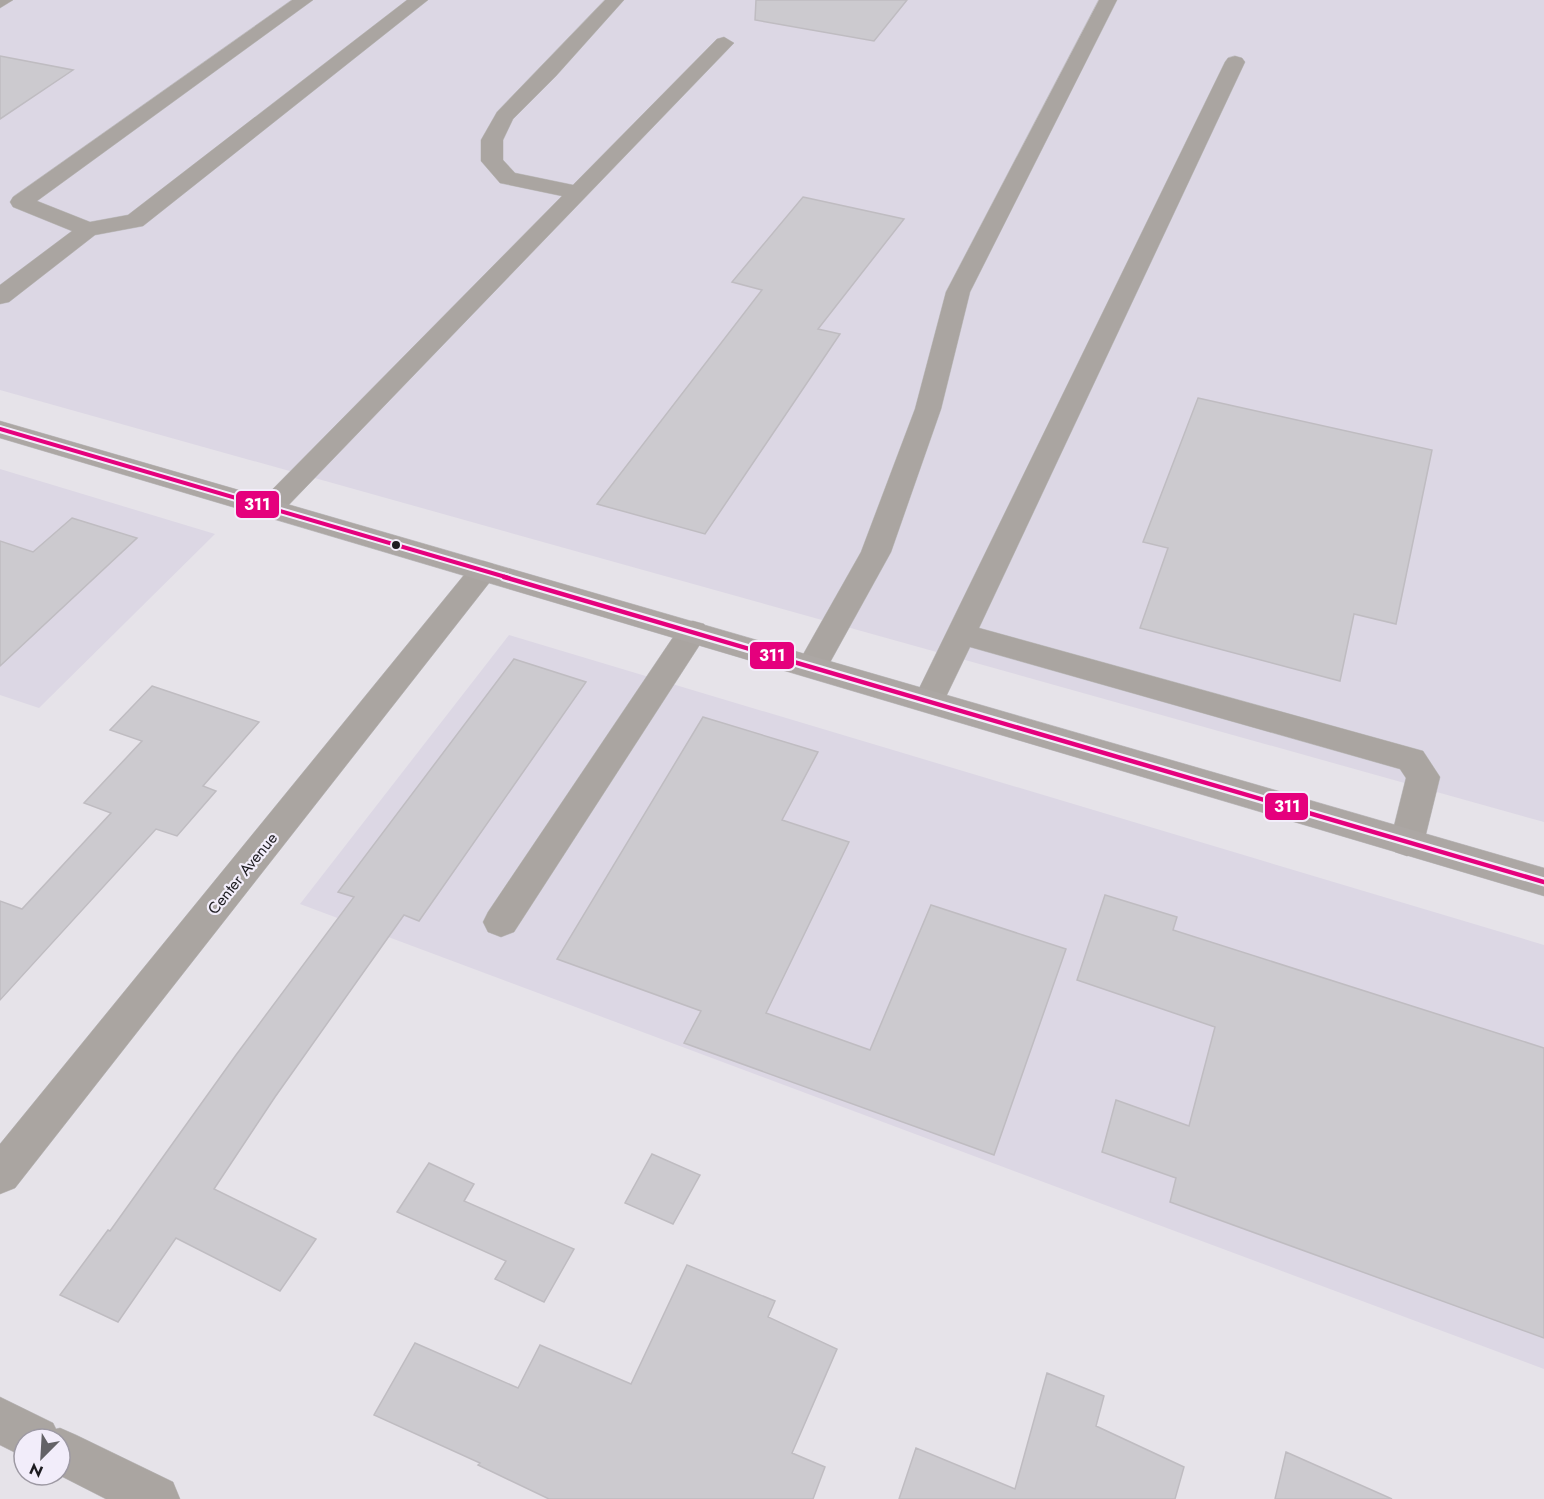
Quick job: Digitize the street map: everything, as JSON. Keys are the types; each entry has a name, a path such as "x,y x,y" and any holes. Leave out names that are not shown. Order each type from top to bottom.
{"main road":[{"path":"0,429 1544,882"}],"street":[{"path":"0,3 4,0"},
{"path":"88,230 21,202 304,0"},
{"path":"0,297 88,230 135,221 419,0"},
{"path":"578,193 508,178 492,161 492,140 504,116 549,72 615,0"},
{"path":"812,667 876,552 928,408 958,292 1108,0"},
{"path":"270,508 724,43"},
{"path":"929,702 1068,406 1235,62"},
{"name":"Center Avenue","path":"0,1175 483,571"},
{"path":"501,922 693,632"},
{"path":"962,634 1411,759 1424,777 1407,842"},
{"path":"0,1420 14,1427"},
{"path":"72,1457 156,1499"}],"shaded area":[{"path":"0,0 1544,0 1544,822 0,390"},
{"path":"0,469 215,534 39,708 0,695"},
{"path":"509,635 1544,945 1544,1369 300,904"}],"building":[{"path":"756,0 907,0 874,41 755,20"},
{"path":"0,56 73,70 0,119"},
{"path":"803,197 904,219 818,329 840,334 705,534 597,504 762,290 732,282"},
{"path":"1198,398 1432,450 1396,624 1354,614 1340,681 1140,628 1168,548 1143,542"},
{"path":"72,518 137,538 0,666 0,541 33,552"},
{"path":"514,659 586,682 419,921 404,915 275,1097 214,1189 316,1239 280,1291 176,1238 118,1322 60,1295 108,1230 110,1231 236,1055 354,897 338,892"},
{"path":"152,686 259,722 203,786 216,791 177,836 156,829 0,1000 0,901 22,909 111,813 84,803 142,741 110,730"},
{"path":"703,717 818,752 782,820 849,842 766,1013 870,1050 931,905 1066,949 994,1155 684,1043 701,1011 557,959"},
{"path":"1105,895 1177,917 1173,930 1544,1048 1544,1338 1170,1202 1176,1178 1102,1152 1116,1100 1189,1126 1215,1027 1077,980"},
{"path":"652,1154 700,1175 673,1224 625,1203"},
{"path":"429,1163 474,1184 464,1201 574,1249 544,1302 495,1279 506,1261 397,1212"},
{"path":"687,1265 775,1301 768,1317 837,1349 792,1453 825,1467 813,1499 549,1499 478,1465 480,1463 374,1415 415,1343 518,1388 540,1345 631,1384"},
{"path":"1047,1373 1104,1396 1096,1426 1184,1467 1175,1499 899,1499 916,1448 1015,1489"},
{"path":"1286,1452 1392,1499 1275,1499"}],"transit line":[{"name":"311","path":"0,429 1544,882"}]}
